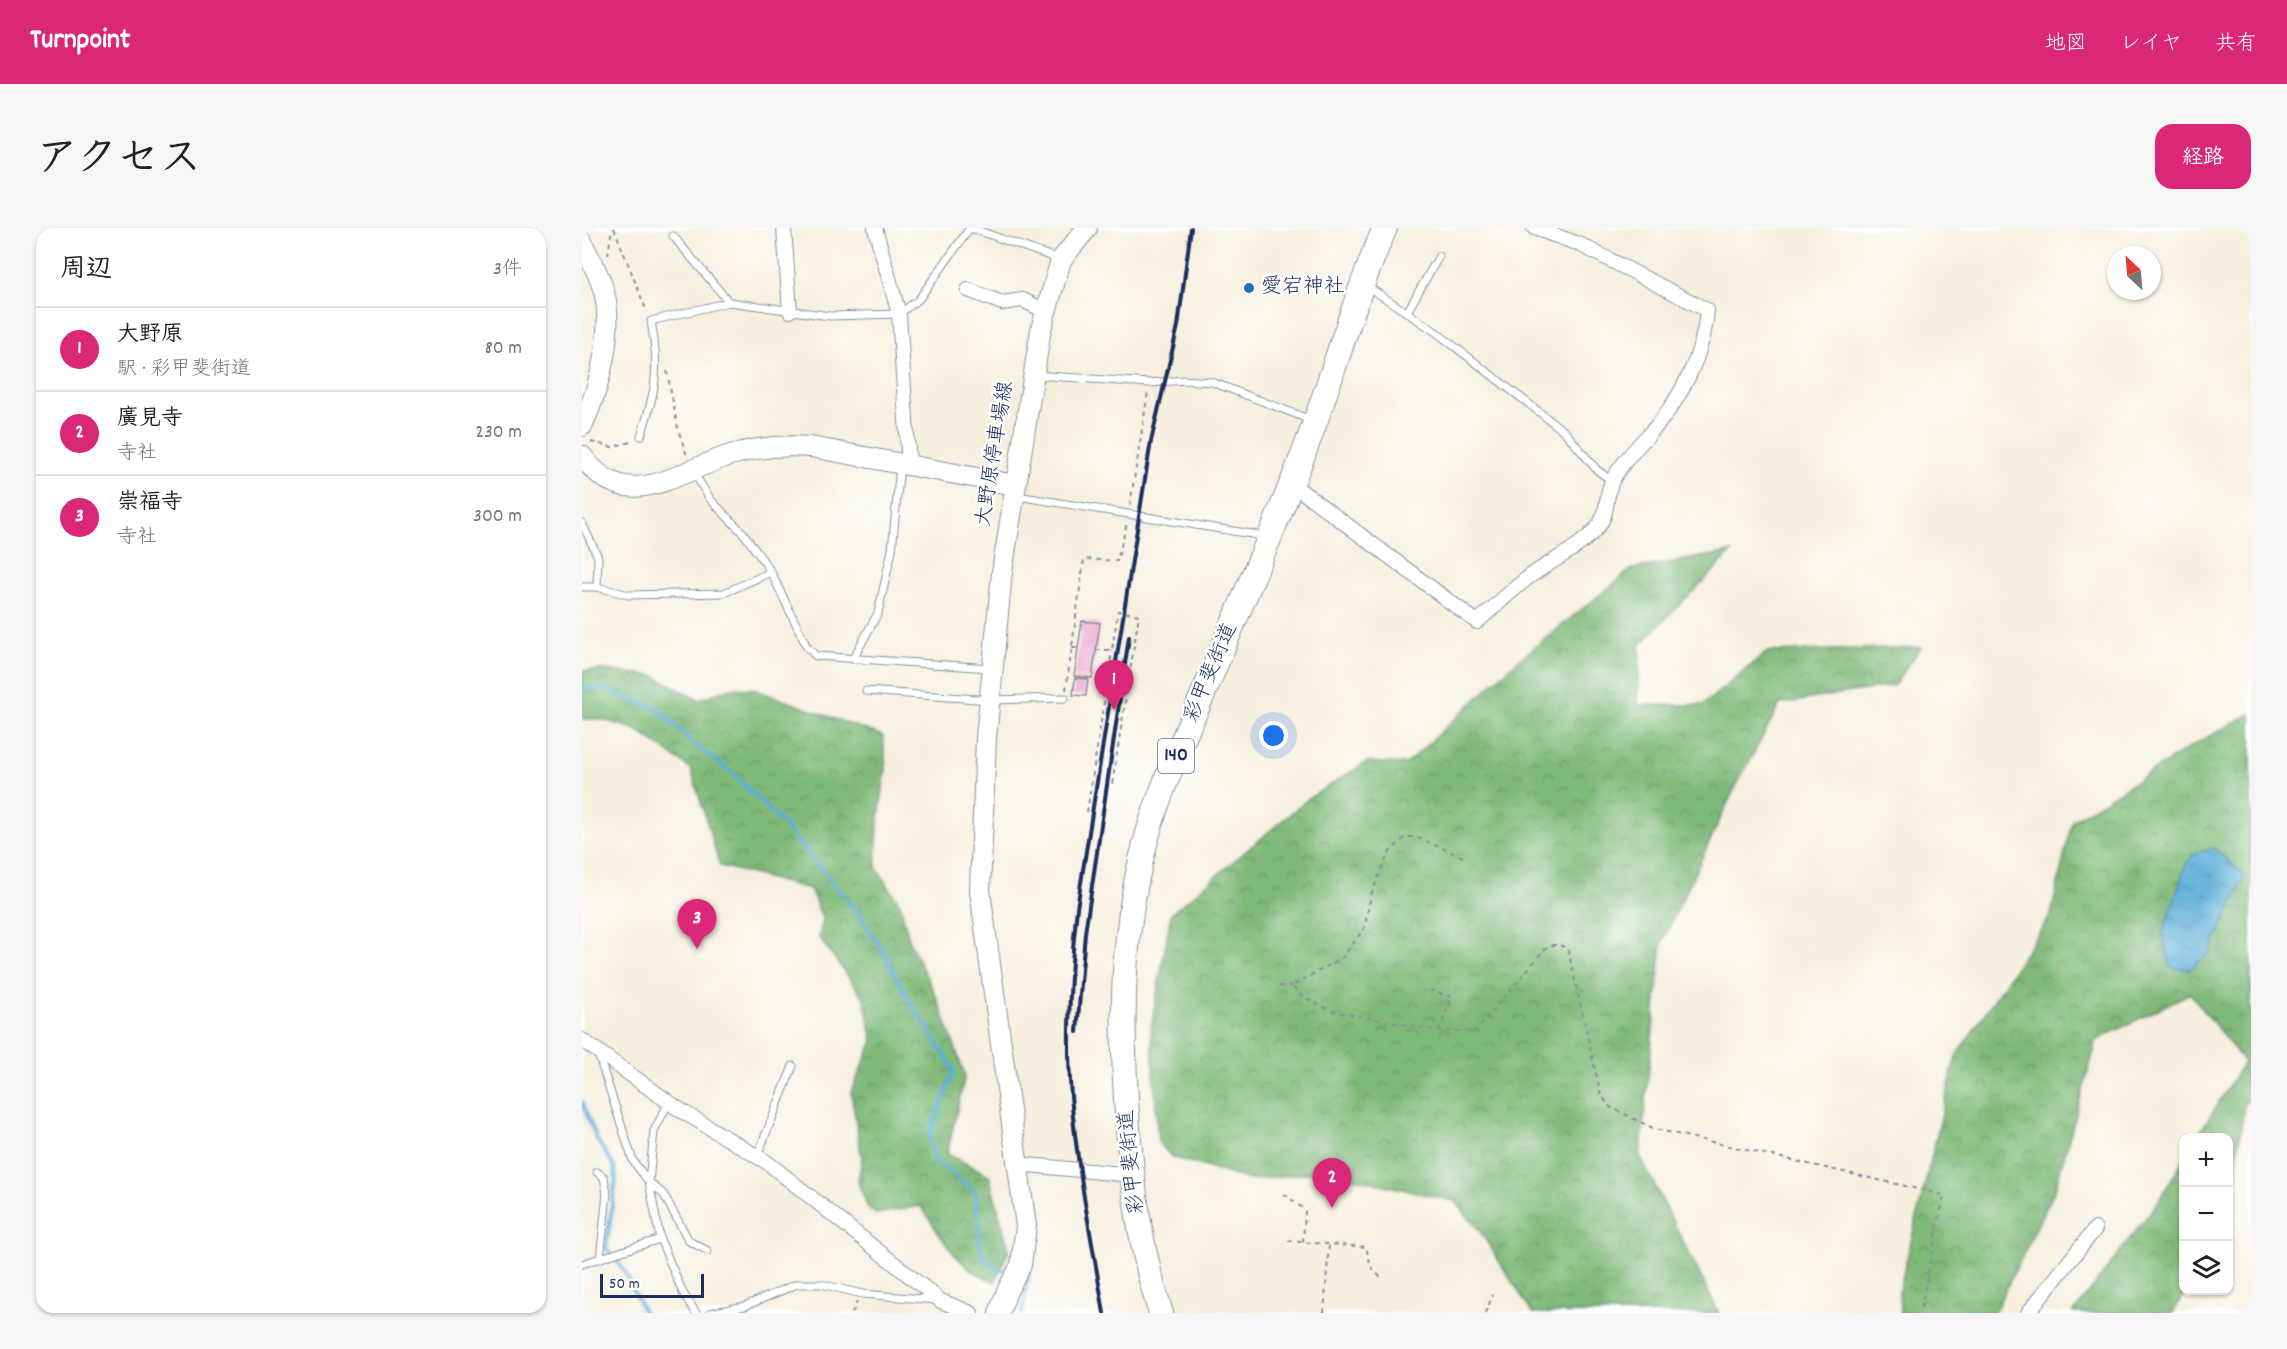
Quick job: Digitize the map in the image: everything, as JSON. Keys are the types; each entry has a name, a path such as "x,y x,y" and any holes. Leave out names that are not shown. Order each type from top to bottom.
{"highway":[{"name":"彩甲斐街道","path":"1161,1313 1142,1240 1132,1175 1122,1037 1124,968 1129,913 1139,868 1162,788 1317,422 1362,284 1385,228"}],"street":[{"path":"784,228 790,311"},
{"path":"875,228 899,314 905,464"},
{"name":"大野原停車場線","path":"999,1313 1007,1290 1021,1265 1026,1226 980,891 986,749 1002,572 1045,312 1061,260 1069,246 1087,228"},
{"path":"1292,484 1477,622 1526,580 1594,532 1606,517 1607,498 1612,481 1626,458 1655,428 1684,390 1706,324 1707,310 1579,244 1534,228"},
{"path":"582,242 602,286 606,320 604,359 596,390 582,426"},
{"path":"968,290 1002,303 1023,300 1045,312"},
{"path":"582,456 603,479 618,486 634,489 654,485 733,454 788,446 812,447 905,464 1015,490"},
{"path":"582,1040 670,1101 757,1156 941,1301 971,1313"},
{"path":"1017,1164 1132,1175"},
{"path":"2028,1313 2095,1229"}],"lane":[{"path":"641,436 655,392 658,359 651,321 729,302 830,316 899,314 919,299 970,228 1061,260"},
{"path":"673,236 729,302"},
{"path":"1407,312 1438,256"},
{"path":"1362,284 1407,312 1565,432 1597,470 1612,481"},
{"path":"1033,375 1149,383 1184,380 1212,382 1317,422"},
{"path":"853,659 878,613 892,550 905,464"},
{"path":"692,470 710,499 744,534 771,572 807,647 816,656 993,668"},
{"path":"1015,490 1129,515 1269,537"},
{"path":"582,523 598,557 597,587"},
{"path":"582,587 597,587 629,595 724,592 771,572"},
{"path":"866,691 991,700 1065,698"},
{"path":"596,1049 633,1161 649,1182 664,1195 689,1241 708,1251"},
{"path":"757,1156 793,1066"},
{"path":"670,1101 654,1131 649,1182 660,1239 683,1293 696,1313"},
{"path":"597,1172 604,1177 607,1194 600,1259"},
{"path":"582,1264 660,1239"},
{"path":"710,1313 745,1306 797,1284 821,1284 862,1294 941,1301"}],"path":[{"path":"614,228 651,321"},
{"path":"658,359 667,371 678,429 692,470"},
{"path":"1065,698 1084,559 1116,561 1129,515 1149,383"},
{"path":"582,439 612,447 632,443 641,436"},
{"path":"1087,812 1118,612 1139,615 1112,785"},
{"path":"1072,648 1078,648"},
{"path":"1096,650 1112,650"},
{"path":"1279,986 1292,986 1342,958 1364,929 1371,895 1388,854 1405,837 1416,837 1463,856"},
{"path":"1292,986 1302,996 1331,1011 1439,1031 1476,1030 1545,949 1554,944 1561,944 1568,950 1601,1095 1610,1107 1655,1130 1944,1195 1920,1313"},
{"path":"1430,990 1452,997 1439,1031"},
{"path":"1284,1194 1305,1210 1303,1242"},
{"path":"1288,1241 1366,1247 1371,1267 1383,1280"},
{"path":"1324,1313 1329,1244"},
{"path":"1485,1313 1493,1294"}],"green space":[{"path":"1732,552 1640,645 1638,705 1703,705 1767,652 1921,647 1894,685 1780,704 1733,792 1662,942 1640,1156 1719,1313 1532,1313 1480,1231 1455,1201 1323,1171 1250,1180 1172,1157 1158,1142 1151,1028 1171,914 1309,798 1367,762 1406,764 1515,663 1632,569"},
{"path":"603,670 655,676 698,700 731,688 753,689 883,736 886,768 878,824 876,867 900,904 910,943 937,998 965,1075 947,1154 989,1175 1009,1250 995,1282 960,1261 921,1206 875,1214 867,1206 858,1182 862,1159 851,1092 873,1041 864,998 819,937 823,920 810,889 720,866 691,769 635,729 600,719 582,719 582,671"},
{"path":"2251,713 2251,1095 2244,1105 2233,1192 2233,1133 2200,1133 2244,1062 2190,993 2097,1040 2054,1192 1994,1313 1900,1313 1899,1291 1956,1056 2051,915 2072,821 2197,743"},
{"path":"2179,1167 2179,1295 2183,1295 2173,1313 2073,1313 2158,1202"}],"water":[{"path":"2214,848 2245,876 2210,953 2189,970 2171,967 2162,936 2186,864 2195,853"}],"building":[{"path":"1082,621 1100,623 1092,678 1074,676"},
{"path":"1075,678 1088,679 1086,696 1073,695"}],"waterway":[{"path":"582,688 605,689 658,709 695,745 731,772 783,824 852,905 884,952 906,995 954,1070 929,1137 935,1161 975,1191 982,1257 998,1270 1011,1270"},
{"path":"582,1102 597,1140 614,1166 616,1178 606,1248 624,1270 644,1313"},
{"path":"1022,1313 1029,1275 1024,1274"}],"railway":[{"path":"1104,1313 1081,1177 1071,1096 1069,1025 1072,955 1077,908 1151,441 1178,326 1191,228"},
{"path":"1077,1032 1085,933 1129,637"}],"place":[{"name":"愛宕神社","path":"1249,288"},
{"name":"大野原","path":"1114,710"},
{"name":"崇福寺","path":"697,949"},
{"name":"廣見寺","path":"1332,1208"}]}
